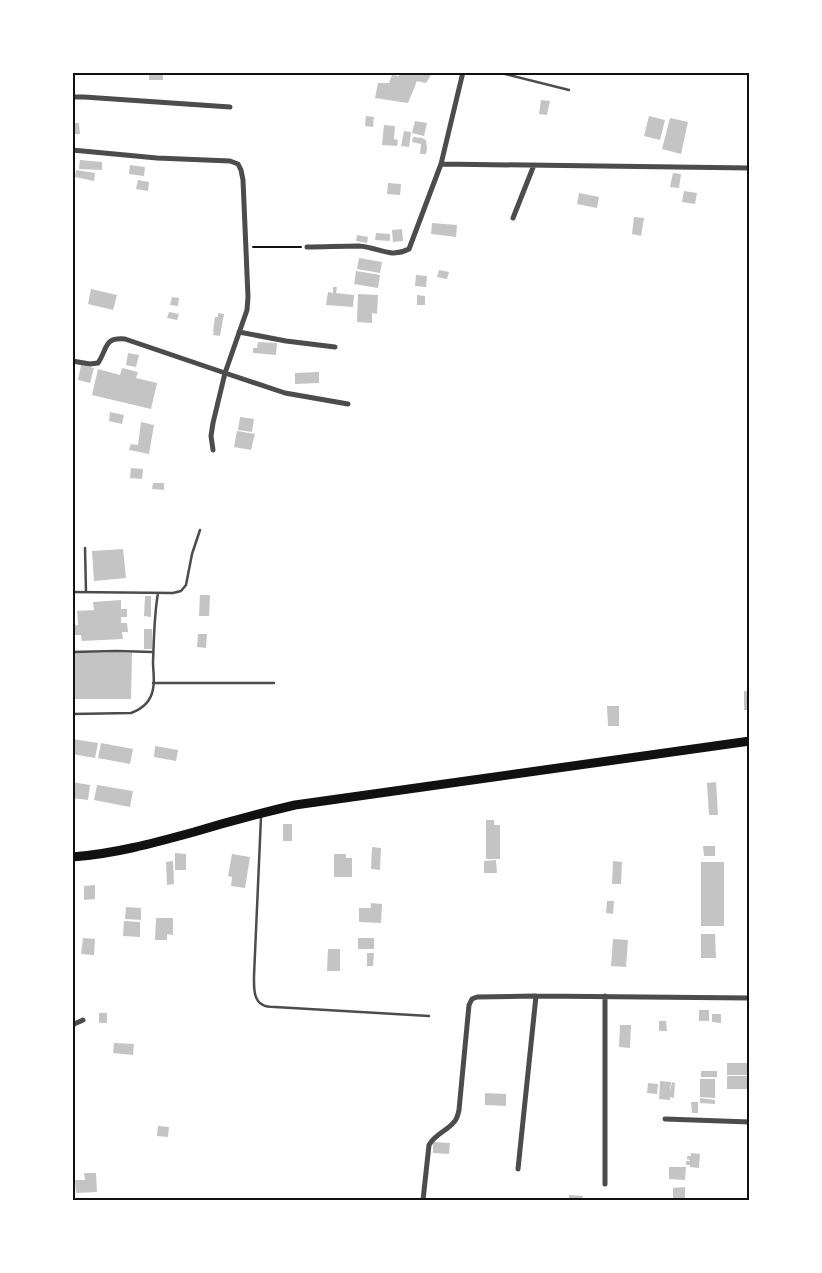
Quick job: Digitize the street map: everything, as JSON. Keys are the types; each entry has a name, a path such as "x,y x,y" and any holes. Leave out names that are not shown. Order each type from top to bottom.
{"highway":[{"path":"72,857 116,851 156,842 261,813 305,804 750,741"}],"street":[{"path":"307,248 363,247 400,254 409,249 441,164 463,72"},
{"path":"72,97 230,107"},
{"path":"72,150 157,158 230,162 238,164 241,170 246,247 247,310 225,373 213,423 213,450"},
{"path":"441,164 750,168"},
{"path":"512,218 534,165"},
{"path":"239,332 286,341 335,347"},
{"path":"72,361 90,364 98,363 112,339 125,339 285,393 348,404"},
{"path":"518,1169 536,996"},
{"path":"423,1200 429,1145 434,1137 456,1120 459,1110 469,1005 472,999 477,997 536,996 750,998"},
{"path":"605,996 605,1184"},
{"path":"72,1025 83,1020"},
{"path":"665,1120 750,1122"}],"lane":[{"path":"497,72 569,90"},
{"path":"72,592 173,593 181,591 186,585 192,554 200,530"},
{"path":"85,548 86,592"},
{"path":"72,714 131,713 144,706 150,698 154,689 153,652 155,609 158,593"},
{"path":"72,652 153,652"},
{"path":"153,683 274,683"},
{"path":"261,813 254,976 254,990 257,1000 262,1005 275,1007 429,1016"}],"path":[{"path":"246,247 307,248"}],"building":[{"path":"149,72 163,72 163,80 149,80"},
{"path":"400,72 430,72 431,75 426,83 417,81 408,103 375,98 378,83 389,83 392,75 399,76"},
{"path":"541,100 550,101 547,115 539,114"},
{"path":"366,116 374,117 373,127 365,126"},
{"path":"649,116 665,120 660,140 644,136"},
{"path":"670,118 688,122 681,154 662,149"},
{"path":"415,121 427,123 424,136 412,133"},
{"path":"72,123 79,123 80,134 72,134"},
{"path":"384,125 395,126 394,139 398,140 397,146 382,145"},
{"path":"404,131 411,132 409,147 401,146"},
{"path":"413,137 426,140 426,154 420,154 421,144 412,142"},
{"path":"80,160 102,162 102,170 79,169"},
{"path":"130,165 145,167 144,176 129,174"},
{"path":"76,170 95,173 94,181 75,177"},
{"path":"673,173 681,174 679,188 670,187"},
{"path":"138,180 149,182 148,191 136,189"},
{"path":"388,183 401,184 400,195 387,194"},
{"path":"684,191 697,193 695,204 682,202"},
{"path":"579,193 599,197 597,208 577,204"},
{"path":"634,217 644,218 641,236 632,234"},
{"path":"432,223 457,225 456,237 431,234"},
{"path":"402,229 403,241 393,242 392,230"},
{"path":"376,233 390,234 390,241 375,240"},
{"path":"357,235 368,237 367,243 356,241"},
{"path":"359,258 382,262 380,273 357,269"},
{"path":"439,270 449,272 447,279 437,277"},
{"path":"356,271 380,275 378,288 354,284"},
{"path":"416,275 427,276 426,287 415,286"},
{"path":"333,287 337,287 336,293 354,295 353,307 326,305 328,292 333,293"},
{"path":"91,289 117,295 113,310 88,304"},
{"path":"358,294 378,295 377,314 372,313 372,323 357,322"},
{"path":"417,295 425,296 425,305 417,305"},
{"path":"172,297 179,298 178,306 170,305"},
{"path":"169,312 179,314 177,320 167,318"},
{"path":"218,313 224,314 220,336 213,335 215,317 218,317"},
{"path":"258,342 277,343 276,355 253,353 253,348 257,348"},
{"path":"128,353 139,355 136,367 126,365"},
{"path":"81,365 94,368 90,383 78,380"},
{"path":"122,368 138,372 136,378 157,383 151,409 92,395 98,369 120,375"},
{"path":"319,372 319,383 295,384 295,373"},
{"path":"110,412 124,415 122,424 109,421"},
{"path":"240,417 254,419 252,432 238,430"},
{"path":"141,422 154,425 149,454 129,450 131,444 138,445"},
{"path":"237,431 255,434 251,450 234,447"},
{"path":"131,468 143,469 142,479 130,478"},
{"path":"153,483 164,483 164,490 152,489"},
{"path":"123,549 126,578 94,581 92,551"},
{"path":"200,595 210,595 209,616 199,616"},
{"path":"145,596 151,596 151,617 144,616"},
{"path":"121,600 121,609 127,609 127,617 121,617 121,623 127,623 128,632 122,632 123,639 82,641 81,635 73,635 72,625 78,625 77,611 94,610 93,602"},
{"path":"144,629 152,629 152,649 144,649"},
{"path":"198,634 207,634 206,648 197,647"},
{"path":"72,653 132,653 131,699 72,699"},
{"path":"744,691 750,691 750,710 744,710"},
{"path":"607,706 619,706 619,726 608,726"},
{"path":"72,739 98,743 95,758 72,754"},
{"path":"101,743 133,749 130,764 98,758"},
{"path":"155,746 178,750 176,761 154,757"},
{"path":"72,782 90,785 88,800 72,798"},
{"path":"716,782 718,815 709,815 707,783"},
{"path":"97,785 133,791 130,807 94,800"},
{"path":"486,820 494,820 494,825 500,825 500,859 486,859"},
{"path":"283,824 292,824 292,841 283,841"},
{"path":"703,846 715,846 715,856 704,856"},
{"path":"372,847 381,848 380,870 371,869"},
{"path":"175,853 186,854 186,870 175,870"},
{"path":"232,854 250,857 245,888 231,886 232,877 228,876"},
{"path":"334,854 346,854 346,858 352,858 352,877 334,877"},
{"path":"496,860 497,873 484,873 484,861"},
{"path":"173,861 174,884 167,885 166,862"},
{"path":"613,861 622,862 621,884 612,884"},
{"path":"701,862 724,862 724,926 701,926"},
{"path":"95,885 95,899 84,900 84,886"},
{"path":"607,901 614,901 613,914 606,913"},
{"path":"371,903 382,904 381,923 359,922 359,908 371,908"},
{"path":"126,907 141,908 141,920 125,919"},
{"path":"156,918 173,918 173,935 167,934 167,940 155,940"},
{"path":"124,921 140,922 140,937 123,936"},
{"path":"701,934 715,934 716,958 701,958"},
{"path":"83,938 95,939 94,955 81,954"},
{"path":"358,938 374,938 374,949 358,949"},
{"path":"613,939 628,940 626,967 611,966"},
{"path":"328,949 340,949 340,971 327,971"},
{"path":"367,953 374,953 373,966 367,966"},
{"path":"699,1010 709,1010 709,1021 699,1021"},
{"path":"99,1013 107,1013 107,1023 99,1023"},
{"path":"712,1014 721,1014 721,1023 712,1022"},
{"path":"659,1021 666,1021 667,1031 659,1031"},
{"path":"620,1025 631,1025 630,1048 619,1047"},
{"path":"114,1043 134,1044 133,1055 113,1053"},
{"path":"727,1063 750,1063 750,1075 727,1075"},
{"path":"701,1071 717,1071 717,1077 701,1077"},
{"path":"727,1076 750,1076 750,1089 727,1089"},
{"path":"700,1079 715,1079 715,1098 700,1097"},
{"path":"660,1081 671,1082 670,1092 672,1082 675,1083 674,1098 670,1097 670,1100 659,1099"},
{"path":"648,1083 658,1084 657,1094 647,1093"},
{"path":"485,1093 506,1094 506,1106 485,1105"},
{"path":"700,1098 715,1100 715,1104 700,1103"},
{"path":"691,1102 698,1102 698,1113 692,1113"},
{"path":"158,1126 169,1127 168,1137 157,1136"},
{"path":"433,1142 450,1143 449,1154 433,1153"},
{"path":"691,1153 700,1154 699,1168 686,1165 686,1161 690,1161 687,1159 687,1156 691,1156"},
{"path":"669,1167 686,1167 685,1180 669,1179"},
{"path":"84,1173 96,1173 97,1192 76,1193 75,1180 85,1180"},
{"path":"685,1187 685,1200 673,1200 673,1188"},
{"path":"569,1195 583,1196 582,1200 569,1200"}]}
